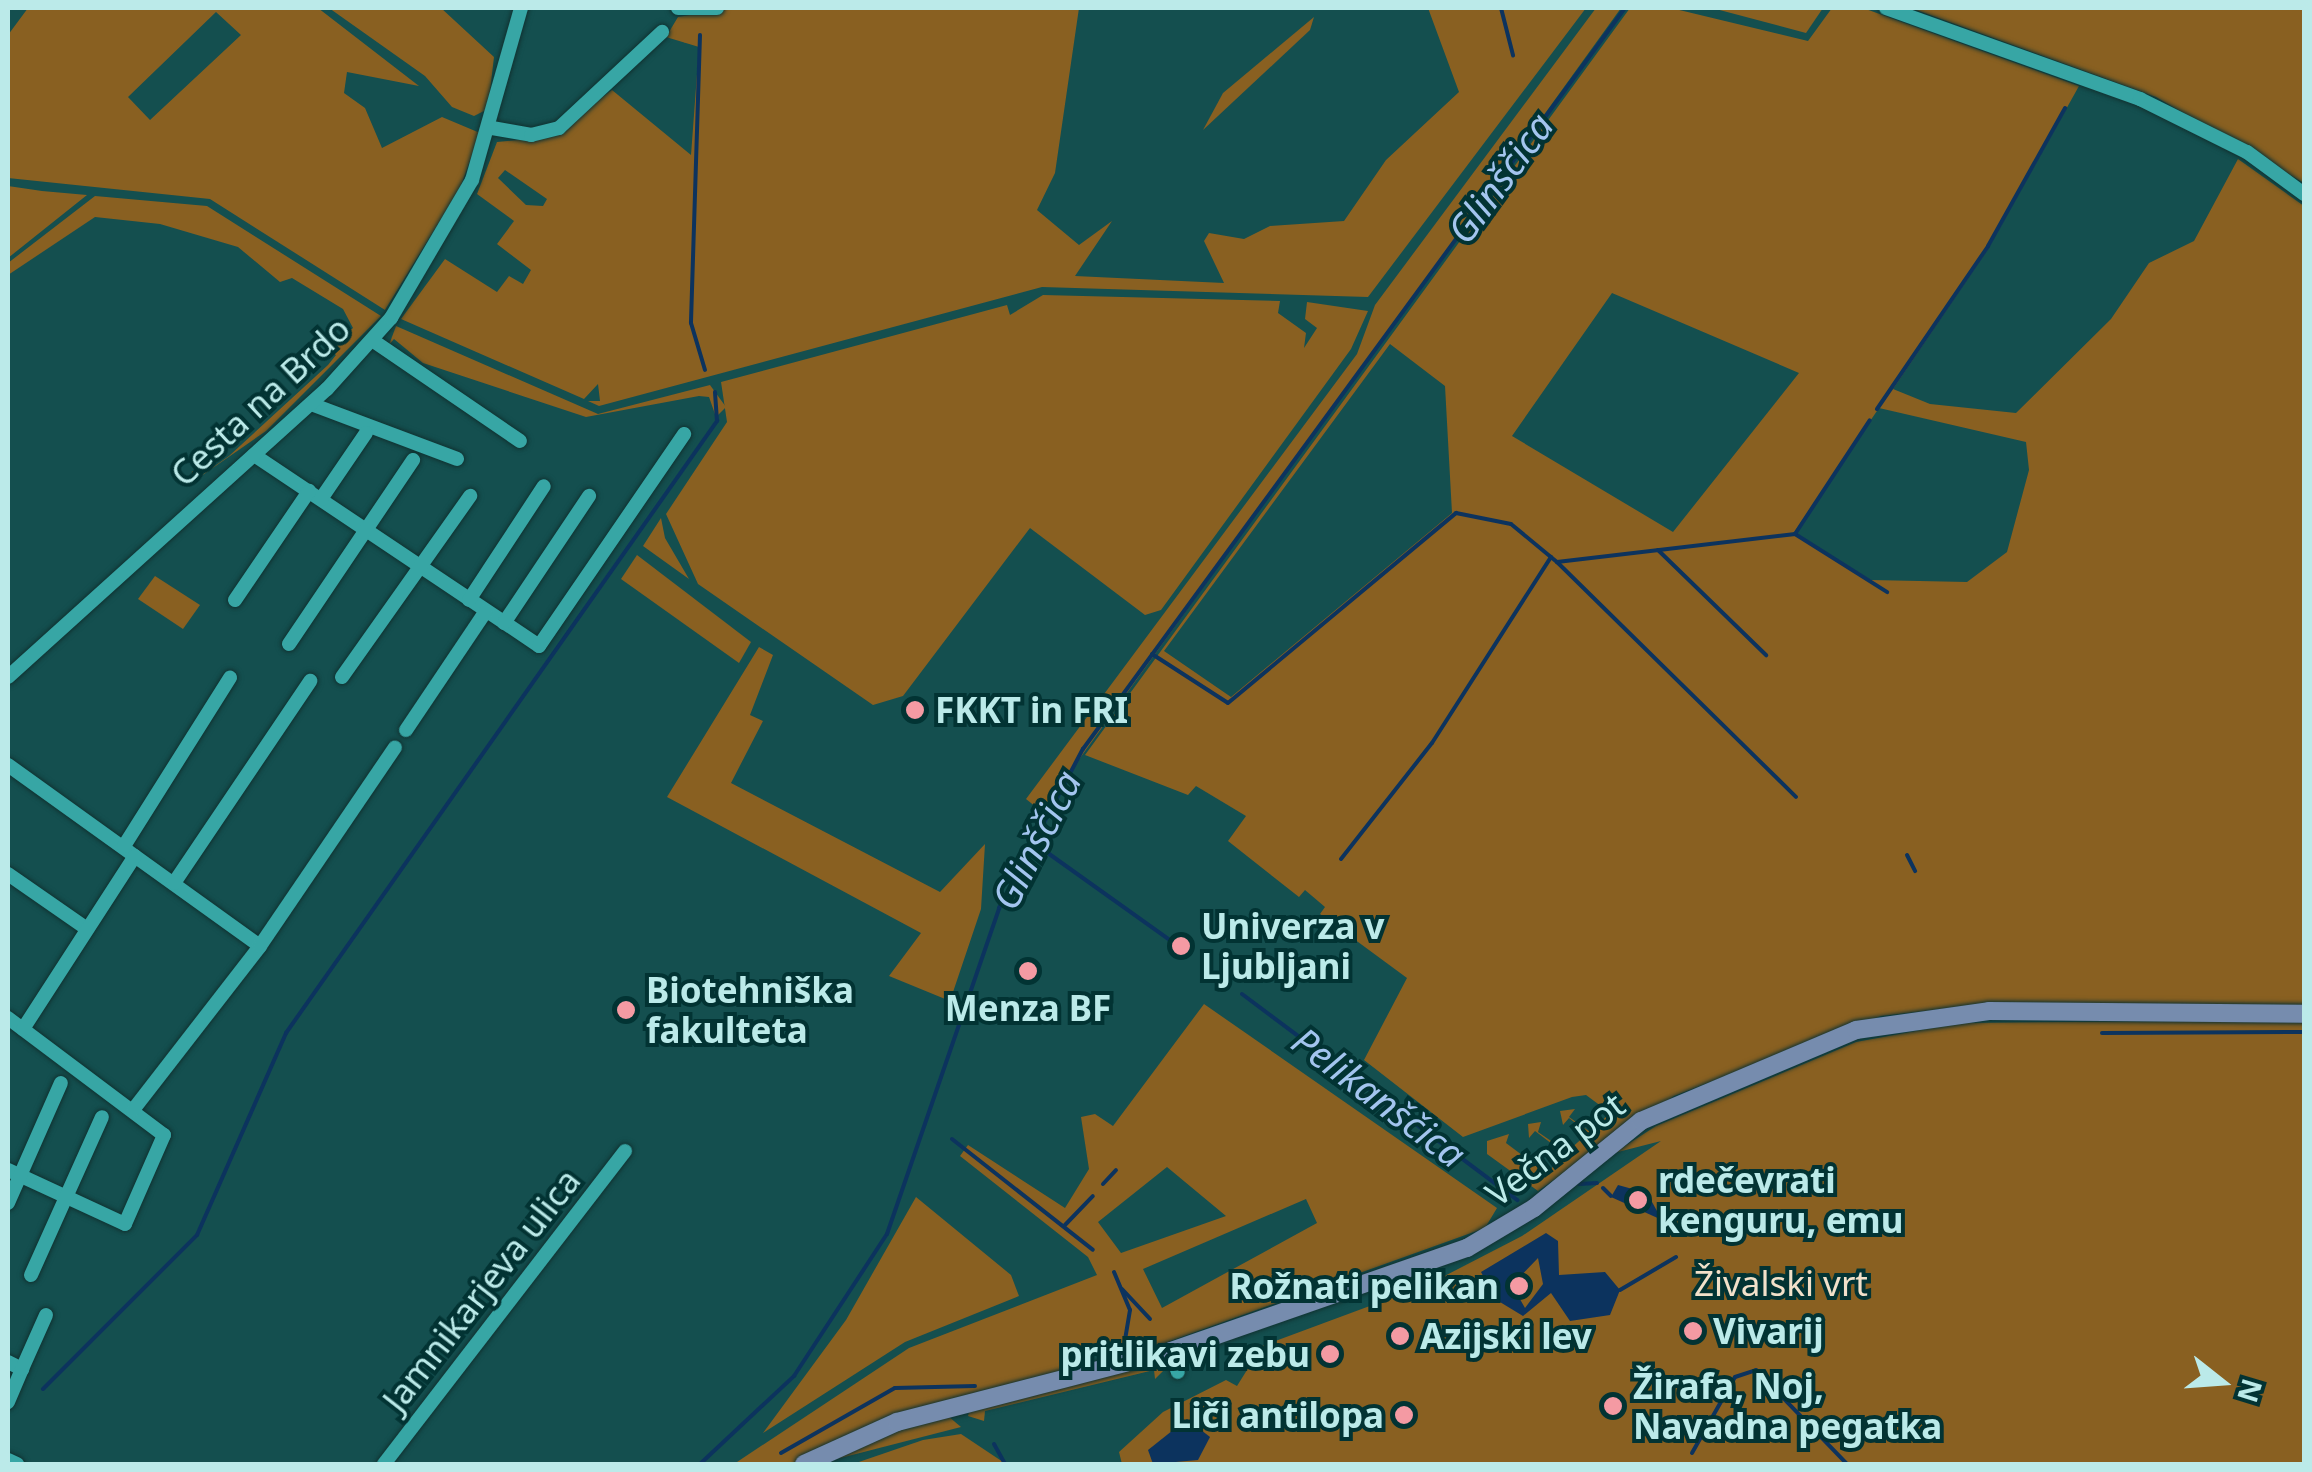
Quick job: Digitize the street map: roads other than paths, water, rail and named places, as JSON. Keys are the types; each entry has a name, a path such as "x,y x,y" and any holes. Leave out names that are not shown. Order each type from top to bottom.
{"main road":[{"name":"Večna pot","path":"804,1464 925,1413 1171,1351 1484,1240 1641,1121 1856,1030 1960,1012 2304,1014"}],"street":[{"name":"Cesta na Brdo","path":"8,677 311,404 372,340 436,251 492,128 521,8"},
{"path":"678,8 717,8"},
{"path":"1886,8 2140,99 2247,152 2304,194"},
{"path":"492,128 530,135 559,128 662,32"},
{"path":"372,340 520,441"},
{"path":"311,404 456,459"},
{"path":"236,600 366,434"},
{"path":"254,455 539,646 684,434"},
{"path":"289,644 413,460"},
{"path":"469,600 544,486"},
{"path":"342,676 470,496"},
{"path":"504,623 589,496"},
{"path":"406,730 486,611"},
{"path":"23,1030 86,929 230,678"},
{"path":"174,883 310,681"},
{"path":"133,1110 260,946 395,747"},
{"path":"8,765 260,946"},
{"path":"8,874 86,929"},
{"path":"8,1018 164,1135 125,1224 14,1172"},
{"path":"8,1203 14,1172 61,1084"},
{"path":"31,1274 102,1117"},
{"name":"Jamnikarjeva ulica","path":"384,1464 625,1151"},
{"path":"8,1402 46,1316"},
{"path":"1171,1351 1178,1372"},
{"path":"8,1362 22,1369"},
{"path":"8,1460 17,1464"}],"water":[{"path":"1618,1185 1647,1193 1662,1220 1611,1197"},
{"path":"1546,1233 1558,1241 1559,1275 1605,1272 1620,1290 1610,1315 1570,1321 1551,1293 1523,1316 1495,1299 1481,1272","holes":["1538,1258 1543,1284 1525,1308 1512,1285"]},
{"path":"1187,1419 1210,1437 1198,1460 1153,1464 1148,1450"}],"waterway":[{"path":"1501,8 1513,55"},
{"name":"Glinščica","path":"700,1464 794,1376 887,1234 999,908 1083,749 1625,8"},
{"path":"700,35 691,323 705,370"},
{"path":"1877,409 1988,246 2065,108"},
{"path":"43,1389 197,1235 286,1033 717,421 715,392"},
{"path":"1152,654 1228,703 1456,513 1511,524 1557,562 1795,534 1870,420"},
{"path":"1795,534 1887,592"},
{"path":"1658,550 1766,655"},
{"path":"1341,859 1432,743 1551,557"},
{"path":"1557,562 1796,797"},
{"name":"Pelikanščica","path":"1031,841 1181,948"},
{"path":"1907,855 1915,871"},
{"name":"Pelikanščica","path":"1242,994 1517,1200"},
{"path":"2102,1033 2304,1032"},
{"path":"952,1139 1093,1250"},
{"path":"1103,1184 1116,1170"},
{"path":"1579,1184 1597,1183"},
{"path":"1603,1188 1611,1196"},
{"path":"1065,1225 1093,1196"},
{"path":"1620,1290 1676,1257"},
{"path":"1114,1272 1130,1310 1123,1352"},
{"path":"1122,1289 1150,1319"},
{"path":"1692,1453 1735,1377 1756,1370 1847,1464"},
{"path":"781,1453 895,1388 975,1386"},
{"path":"994,1444 1005,1464"}],"place":[{"name":"FKKT in FRI","path":"915,710"},
{"name":"Univerza v Ljubljani","path":"1181,946"},
{"name":"Menza BF","path":"1028,971"},
{"name":"Biotehniška fakulteta","path":"626,1010"},
{"name":"rdečevrati kenguru, emu","path":"1638,1200"},
{"name":"Rožnati pelikan","path":"1519,1286"},
{"name":"Vivarij","path":"1693,1331"},
{"name":"Azijski lev","path":"1400,1336"},
{"name":"pritlikavi zebu","path":"1330,1354"},
{"name":"Žirafa, Noj, Navadna pegatka","path":"1613,1406"},
{"name":"Liči antilopa","path":"1404,1415"}],"park label":[{"name":"Živalski vrt","path":"1781,1283"}]}
